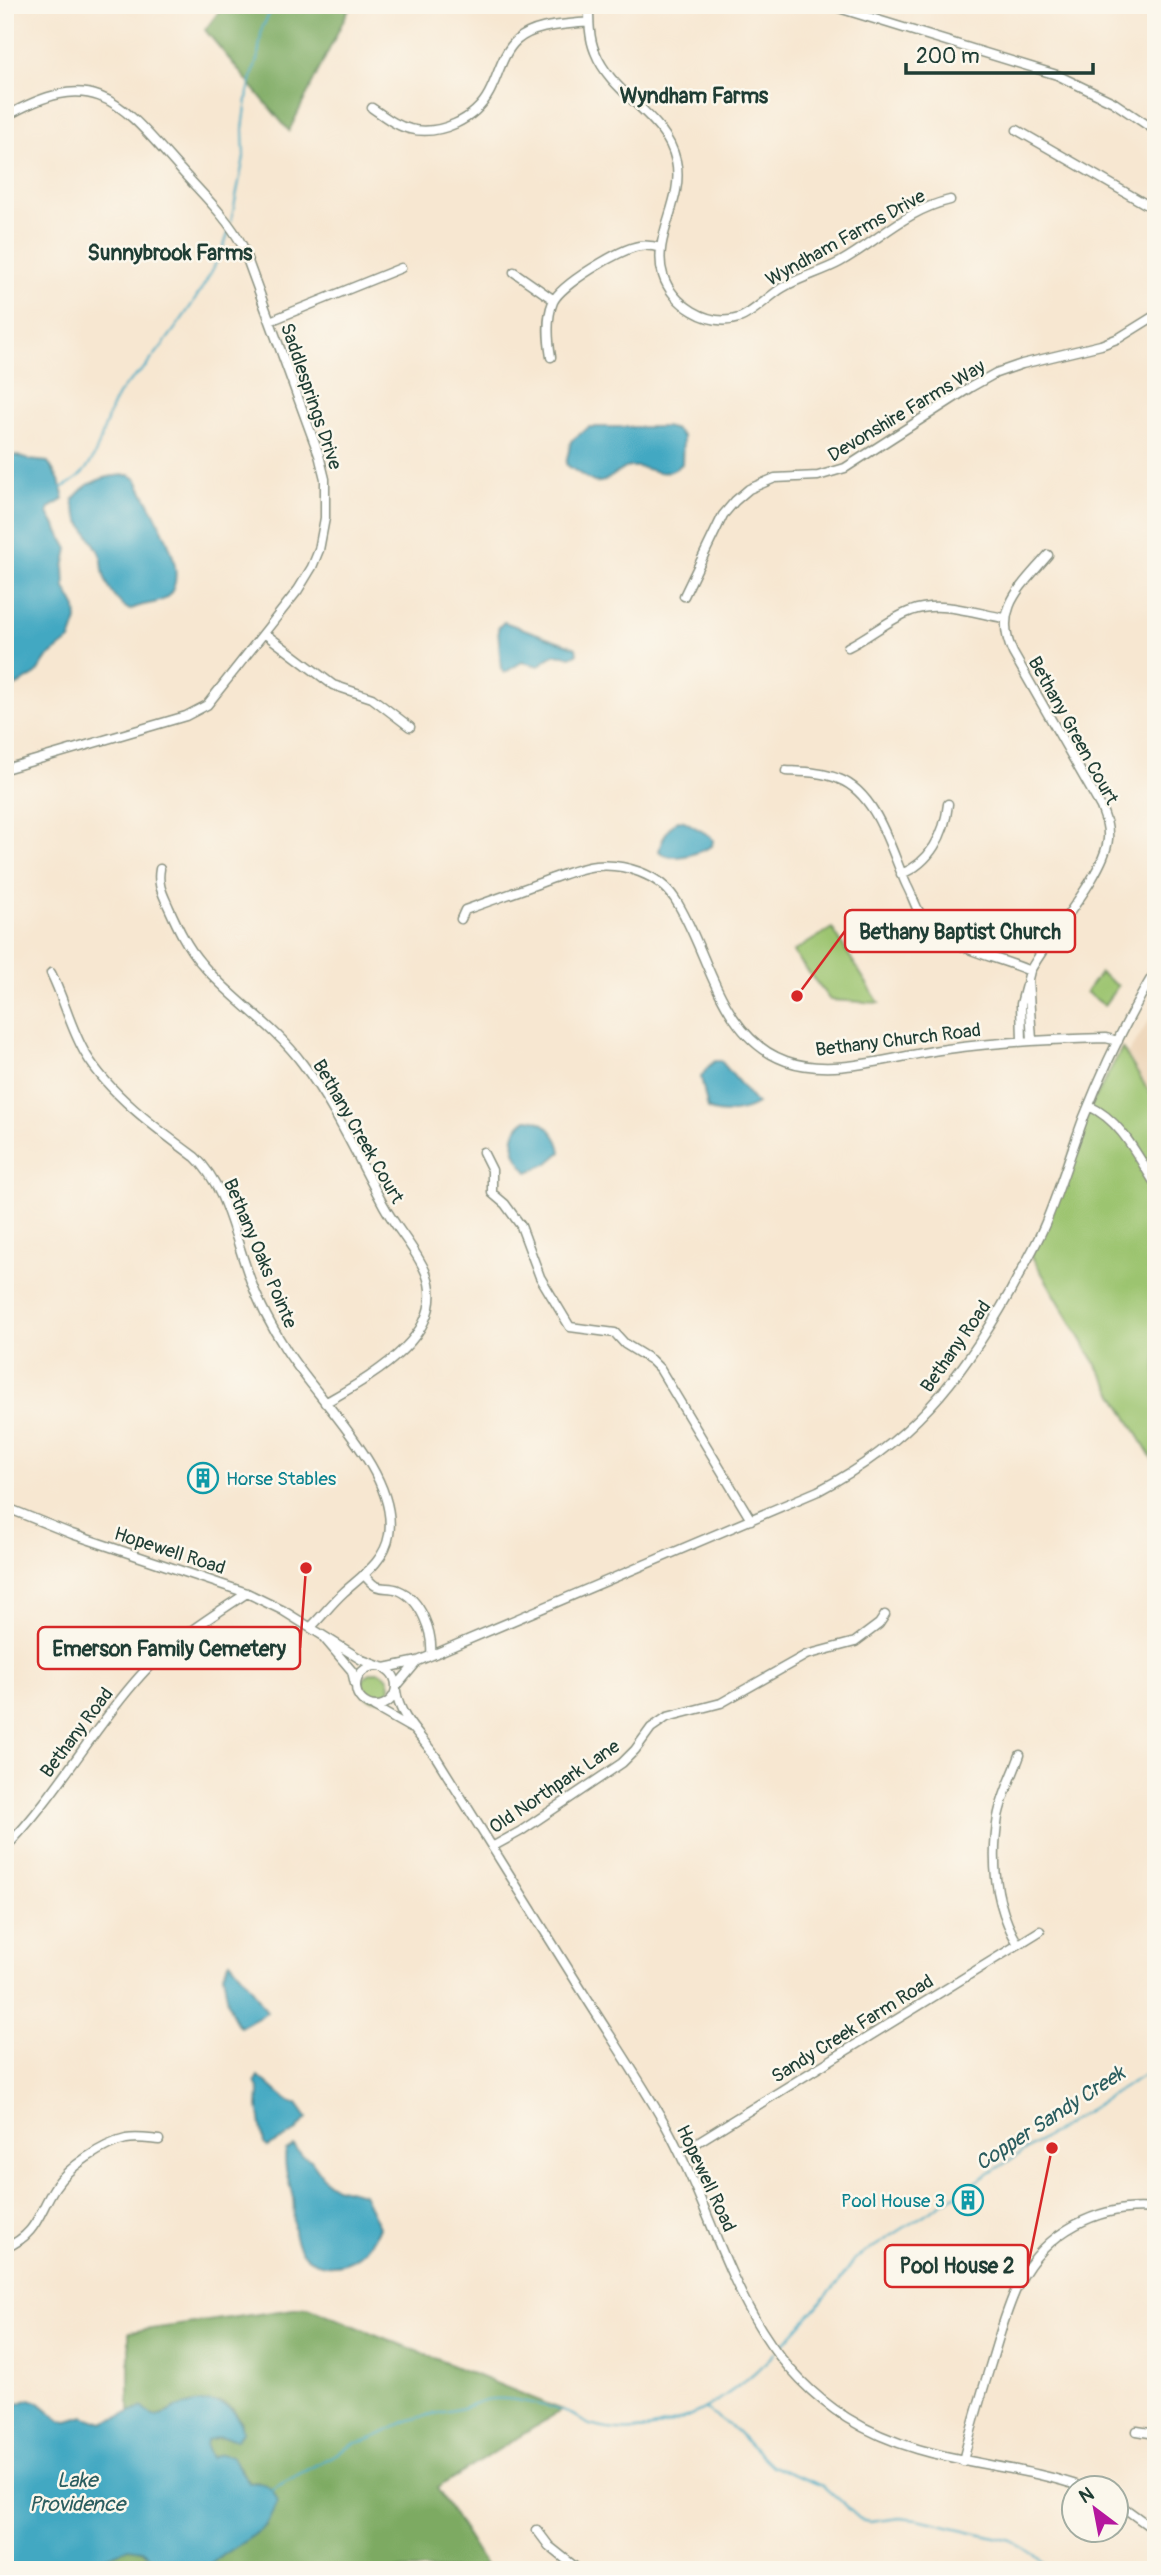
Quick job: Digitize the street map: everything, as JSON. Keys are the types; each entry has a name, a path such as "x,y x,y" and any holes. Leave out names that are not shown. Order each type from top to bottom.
{"street":[{"name":"Wyndham Farms Drive","path":"589,5 594,50 603,66 660,128 674,152 678,189 661,248 663,276 678,301 693,311 710,318 738,318 784,287 842,261 914,212 928,205 950,200"},
{"path":"830,5 1057,75 1113,102 1156,131"},
{"path":"372,108 408,129 429,131 449,127 467,117 486,99 505,56 516,41 550,26 589,22"},
{"name":"Saddlesprings Drive","path":"5,117 41,98 72,92 102,97 129,113 236,233 319,455 326,502 323,534 312,567 298,590 216,697 197,712 5,769"},
{"path":"1017,130 1156,210"},
{"path":"551,356 548,323 554,300 576,279 624,251 641,245 661,248"},
{"path":"270,321 401,268"},
{"path":"514,272 554,300"},
{"name":"Devonshire Farms Way","path":"684,596 723,515 749,489 775,478 818,476 836,472 853,464 996,373 1101,345 1119,338 1156,315"},
{"path":"848,647 910,611 926,607 952,608 1004,618 1013,596 1048,555"},
{"name":"Bethany Green Court","path":"1004,618 1006,636 1013,653 1101,807 1108,830 1103,857 1029,975"},
{"path":"264,633 333,685 372,698 410,727"},
{"path":"786,771 842,780 858,793 875,815 918,911 930,926 961,946 1029,975 1027,1040"},
{"path":"901,874 917,866 930,852 943,828 948,804"},
{"name":"Bethany Church Road","path":"461,919 465,910 581,868 627,868 652,878 676,899 725,1002 737,1021 756,1044 785,1061 805,1066 835,1067 932,1051 1027,1040 1106,1038 1118,1041"},
{"name":"Bethany Creek Court","path":"160,869 157,882 189,947 212,976 276,1034 301,1061 426,1275 429,1293 427,1314 414,1339 401,1352 325,1403"},
{"name":"Bethany Road","path":"381,1667 431,1656 818,1491 864,1464 919,1419 950,1385 990,1328 1036,1243 1089,1106 1118,1041 1156,970"},
{"name":"Bethany Oaks Pointe","path":"51,973 76,1036 94,1068 108,1085 208,1170 236,1233 249,1276 270,1325 375,1472 387,1508 390,1527 387,1545 377,1562 342,1594 311,1628"},
{"path":"1089,1106 1101,1111 1116,1124 1156,1185"},
{"path":"483,1152 492,1170 492,1193 505,1204 521,1226 540,1277 570,1327 615,1333 625,1344 660,1369 751,1520"},
{"name":"Hopewell Road","path":"5,1507 72,1534 247,1593 320,1633 362,1660 381,1667"},
{"path":"364,1575 376,1587 395,1588 404,1593 424,1615 430,1631 431,1656"},
{"name":"Bethany Road","path":"5,1847 48,1796 140,1676 185,1634 247,1593"},
{"name":"Old Northpark Lane","path":"492,1847 521,1831 622,1763 658,1722 667,1717 721,1703 806,1655 855,1642 879,1625 885,1615"},
{"name":"Hopewell Road","path":"320,1633 352,1671 355,1686"},
{"name":"Bethany Road","path":"396,1689 418,1661"},
{"path":"381,1667 393,1676 396,1689 389,1702 377,1707 370,1706 360,1699 355,1686 365,1669 381,1667"},
{"name":"Hopewell Road","path":"396,1689 397,1700 414,1729 436,1757 648,2096 680,2153 746,2308 791,2371 827,2404 868,2430 918,2451 1060,2480"},
{"name":"Hopewell Road","path":"370,1706 414,1729"},
{"path":"1018,1944 1002,1910 995,1871 998,1817 1020,1755"},
{"name":"Sandy Creek Farm Road","path":"680,2153 1040,1931"},
{"path":"5,2248 30,2232 58,2183 80,2162 125,2140 159,2140"},
{"path":"962,2460 1018,2284 1037,2256 1062,2232 1094,2216 1129,2208 1156,2209"},
{"path":"1137,2431 1156,2434"},
{"path":"1130,2512 1156,2530"},
{"path":"537,2530 550,2546 579,2570"}],"shaded area":[{"path":"1156,1010 1156,1103 1127,1055"}],"green space":[{"path":"224,5 351,5 289,131 205,30"},
{"path":"832,928 879,1003 830,1000 793,952"},
{"path":"1100,973 1118,986 1104,1005 1086,992"},
{"path":"1122,1048 1156,1103 1156,1465 1031,1255 1087,1113"},
{"path":"376,1672 386,1676 390,1686 386,1696 376,1700 366,1696 362,1686 366,1676"},
{"path":"308,2307 562,2410 437,2488 488,2570 206,2570 227,2551 267,2525 257,2482 250,2483 237,2464 220,2454 211,2458 206,2447 206,2440 240,2435 241,2422 233,2409 220,2402 175,2409 157,2416 142,2407 129,2413 129,2332"},
{"path":"128,2547 142,2550 170,2570 72,2570"}],"water":[{"path":"589,427 665,427 676,430 683,437 682,464 661,473 629,467 603,481 594,482 566,464 571,441"},
{"path":"15,455 48,462 59,480 64,499 49,508 48,513 68,549 64,567 65,588 76,608 77,620 70,640 47,658 36,674 5,693 5,461"},
{"path":"130,475 137,480 167,539 176,573 174,587 166,598 130,610 116,598 109,587 101,556 80,521 73,500 84,488 98,480"},
{"path":"504,622 576,648 577,654 571,657 561,654 553,656 539,666 522,662 504,673 501,669 498,628"},
{"path":"678,820 710,836 713,840 712,846 677,857 664,855 659,851 661,843"},
{"path":"715,1061 721,1061 757,1104 733,1112 708,1109 701,1077"},
{"path":"527,1119 539,1121 550,1129 561,1152 547,1164 528,1172 518,1159 514,1145 516,1131"},
{"path":"230,1961 267,2012 240,2027 230,2009 223,1973"},
{"path":"258,2076 287,2100 297,2104 307,2118 295,2132 268,2147 264,2144 258,2107 259,2092 255,2081"},
{"path":"294,2146 311,2160 326,2181 336,2187 363,2194 379,2227 365,2250 352,2260 326,2265 313,2261 302,2253 294,2232 293,2199 285,2163 286,2151"},
{"name":"Lake Providence","path":"30,2399 38,2402 60,2420 68,2421 84,2416 103,2423 142,2407 156,2416 197,2403 208,2402 226,2407 234,2412 242,2432 236,2439 218,2437 207,2440 206,2447 211,2458 220,2454 231,2456 249,2483 260,2483 274,2492 278,2502 271,2518 265,2526 206,2570 170,2570 142,2550 128,2548 72,2570 5,2570 5,2408"}],"waterway":[{"path":"231,222 244,157 243,129 248,92 262,28 274,5"},
{"path":"61,488 75,480 93,459 118,395 148,364 183,317 205,283 229,231"},
{"name":"Copper Sandy Creek","path":"779,2349 838,2283 855,2259 1156,2067"},
{"name":"Copper Sandy Creek","path":"272,2489 356,2443 405,2422 489,2399 543,2406 571,2414 590,2425 616,2430 642,2430 667,2424 714,2403 736,2388 775,2353"},
{"path":"705,2409 734,2429 772,2466 823,2486 860,2519 918,2519 1012,2541 1034,2554 1052,2570"}],"place":[{"name":"Bethany Baptist Church","path":"797,996"},
{"name":"Horse Stables","path":"203,1478"},
{"name":"Emerson Family Cemetery","path":"306,1568"},
{"name":"Pool House 2","path":"1052,2148"},
{"name":"Pool House 3","path":"968,2200"}],"district":[{"name":"Wyndham Farms","path":"694,96"},
{"name":"Sunnybrook Farms","path":"170,253"}]}
